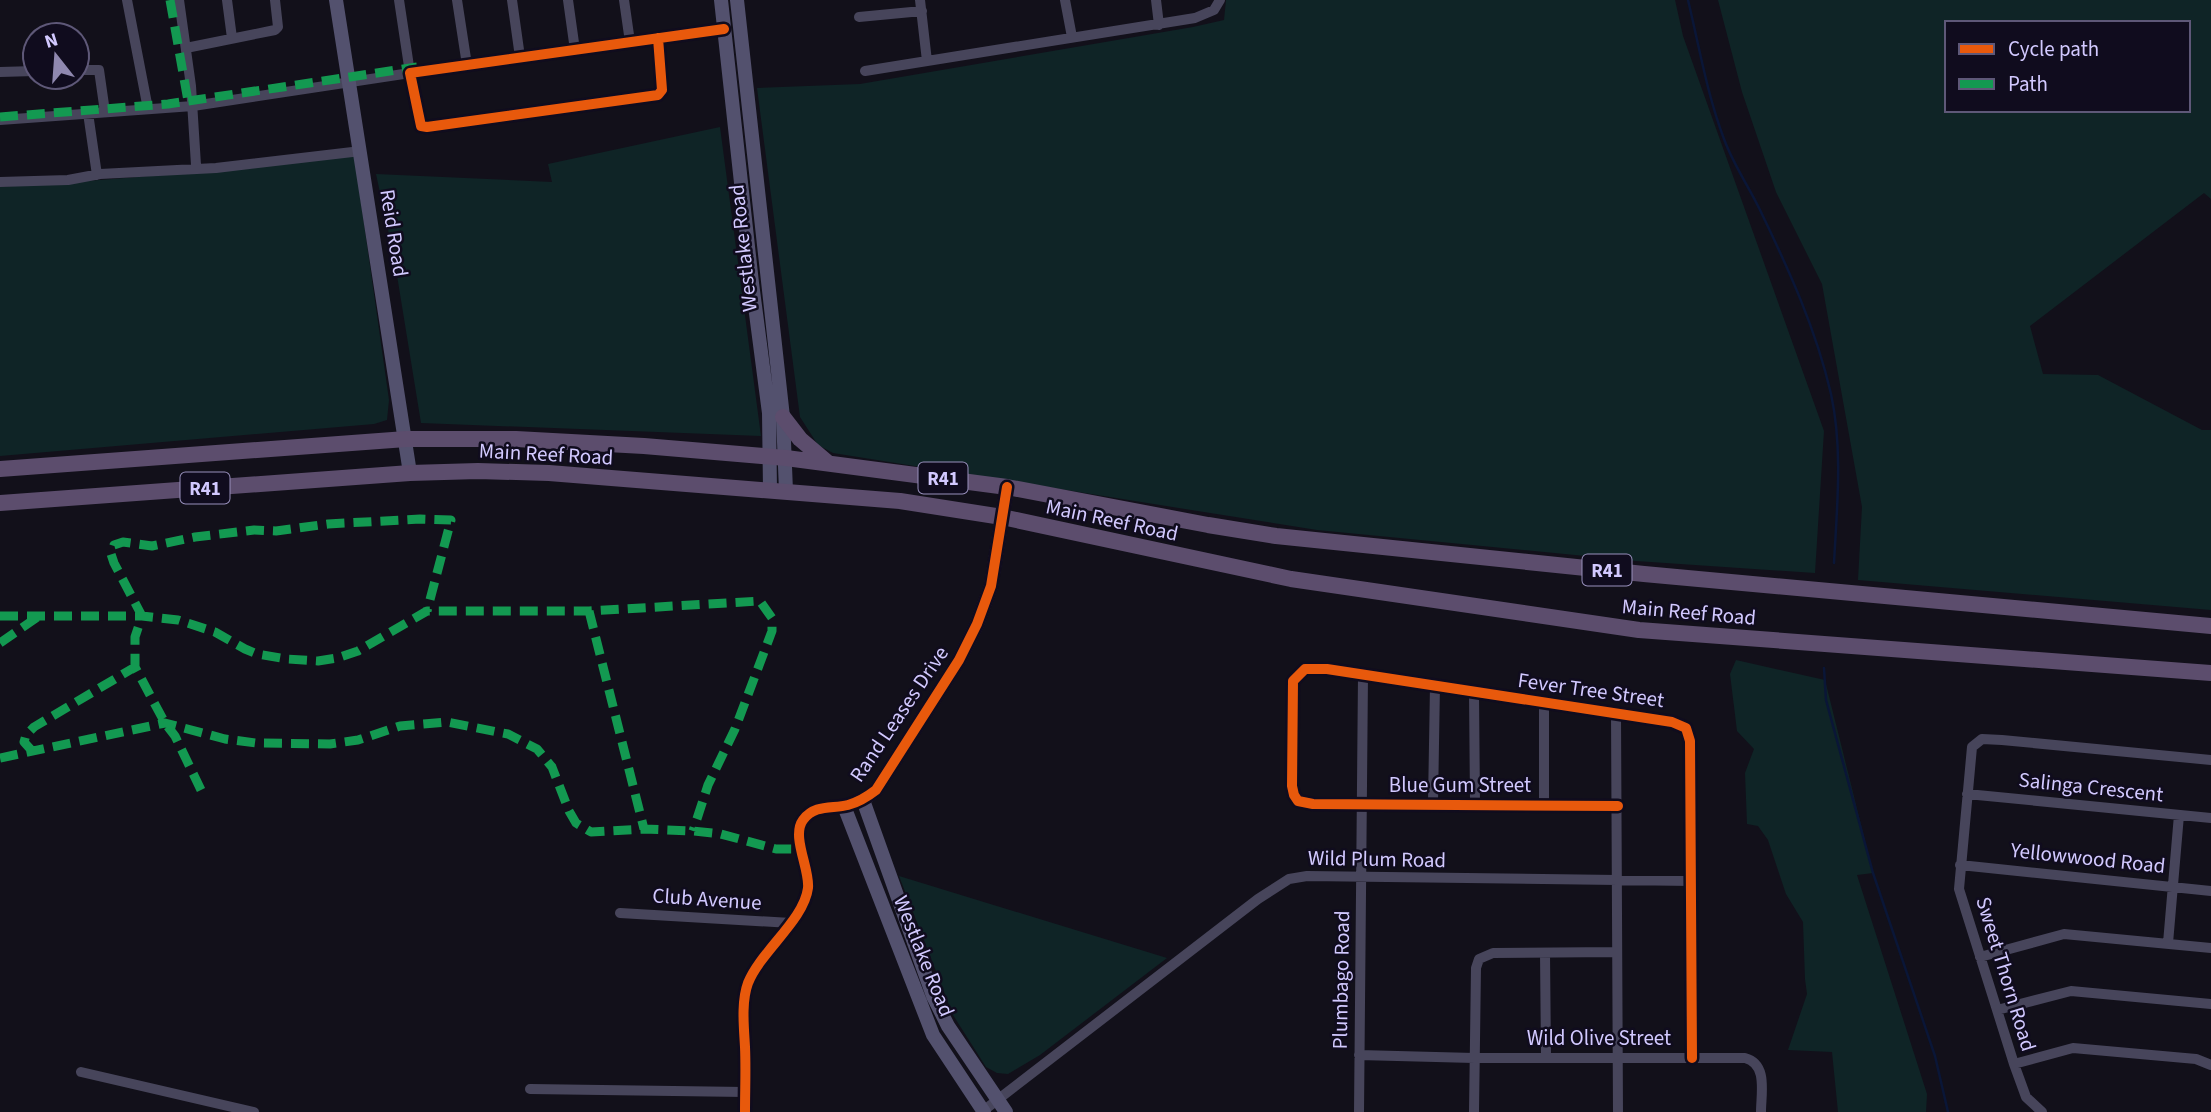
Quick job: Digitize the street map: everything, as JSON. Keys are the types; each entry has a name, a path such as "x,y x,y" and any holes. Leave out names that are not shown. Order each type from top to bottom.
{"main road":[{"path":"783,416 812,451 830,463"},
{"name":"Main Reef Road","path":"0,469 406,439 480,438 576,442 830,463 1007,487 1276,536 1644,574 2211,626"},
{"name":"Main Reef Road","path":"0,503 410,473 548,473 900,501 1002,517 1291,579 1625,628 2211,673"}],"street":[{"path":"127,0 148,109"},
{"path":"179,0 193,106 196,165"},
{"path":"227,0 232,38"},
{"path":"186,48 275,30 278,27 275,0"},
{"name":"Reid Road","path":"336,0 410,473"},
{"path":"399,0 421,126 468,122 658,95 662,90 658,38"},
{"path":"457,0 467,65"},
{"path":"512,0 520,57"},
{"path":"568,0 575,50"},
{"path":"624,0 629,42"},
{"name":"Westlake Road","path":"721,0 769,413 769,456 778,491"},
{"name":"Westlake Road","path":"737,0 783,416 786,458 778,491"},
{"path":"1065,0 1073,37"},
{"path":"1156,0 1159,25"},
{"path":"865,71 1159,25 1204,15 1214,10 1220,0"},
{"path":"859,17 921,5 927,61"},
{"path":"0,120 193,106 724,29"},
{"path":"91,70 99,70 105,112"},
{"path":"0,72 21,71"},
{"path":"89,113 97,175"},
{"path":"0,182 68,180 97,175 216,167 361,151"},
{"name":"Rand Leases Drive","path":"745,1112 744,1032 747,986 775,940 791,923 804,901 808,887 799,830 803,820 812,812 828,806 844,806 863,800 876,790 959,660 978,624 991,586 1007,487"},
{"name":"Fever Tree Street","path":"1303,803 1298,801 1292,791 1293,681 1300,672 1310,668 1681,724 1689,734 1692,1058"},
{"name":"Plumbago Road","path":"1359,1112 1363,675"},
{"path":"1433,803 1435,685"},
{"path":"1475,693 1475,803"},
{"path":"1544,703 1544,804"},
{"path":"1616,714 1618,1112"},
{"name":"Sweet Thorn Road","path":"2002,740 1982,739 1972,747 1959,889 2026,1097 2042,1112"},
{"name":"Salinga Crescent","path":"2002,740 2211,760"},
{"name":"Salinga Crescent","path":"1967,794 2211,818"},
{"path":"863,800 933,996 948,1026 1006,1112"},
{"name":"Blue Gum Street","path":"1303,803 1618,806"},
{"name":"Westlake Road","path":"844,806 933,1035 984,1111"},
{"path":"2168,943 2179,815"},
{"name":"Yellowwood Road","path":"1960,865 2211,891"},
{"name":"Wild Plum Road","path":"984,1111 1105,1015 1283,882 1307,876 1692,881"},
{"name":"Club Avenue","path":"620,913 791,923"},
{"path":"1980,957 2060,934 2211,948"},
{"path":"1474,1112 1476,968 1479,959 1493,953 1617,952"},
{"path":"1545,953 1546,1057"},
{"path":"1997,1010 2070,991 2211,1004"},
{"path":"2014,1064 2078,1048 2196,1059 2211,1065"},
{"name":"Wild Olive Street","path":"1359,1055 1474,1058 1745,1058 1754,1061 1760,1071 1761,1112"},
{"path":"81,1072 254,1112"},
{"path":"530,1089 746,1092"}],"green space":[{"path":"1226,0 1675,0 1683,36 1824,431 1815,573 1636,561 1317,530 833,453 818,445 800,417 757,88 860,84 1193,27 1224,20"},
{"path":"1718,0 2211,0 2211,199 2204,193 2030,326 2043,374 2098,375 2202,430 2211,430 2211,610 1858,580 1862,507 1822,284 1776,192 1742,92"},
{"path":"720,127 761,436 421,423 394,257 376,174 552,182 548,164"},
{"path":"354,153 389,400 387,420 374,424 0,456 0,187 177,173"},
{"path":"1736,660 1825,680 1873,873 1857,875 1927,1094 1926,1112 1838,1112 1832,1052 1788,1050 1807,994 1803,922 1786,894 1768,840 1758,826 1747,824 1745,773 1754,749 1737,731 1730,674"},
{"path":"899,876 1167,958 1040,1055 1008,1074 997,1073 986,1067 953,1015"}],"waterway":[{"path":"1688,0 1708,87 1724,139 1791,277 1825,370 1835,415 1838,457 1834,563"},
{"path":"1824,668 1826,700 1873,873 1935,1056 1948,1112"}],"marked path":[{"path":"170,0 188,101"},
{"path":"0,117 168,104 417,67"},
{"path":"201,790 175,736 165,723 135,667 135,637 142,616 114,563 111,554 114,545 123,542 152,546 195,537 328,524 451,520 427,611"},
{"path":"0,616 142,616 178,620 215,632 257,654 318,661 358,651 427,611 589,611 760,601 772,618 772,631 735,729 708,785 693,831"},
{"path":"589,611 644,829"},
{"path":"0,643 39,616"},
{"path":"33,752 24,742 26,735 34,727 135,667"},
{"path":"0,758 165,723 225,739 256,743 330,744 358,740 400,726 447,722 508,734 537,749 552,767 576,823 591,832 644,829 693,831 721,834 776,849 802,849"}],"cycle path":[{"path":"658,38 662,90 658,95 421,126 410,73 724,29"},
{"path":"745,1112 744,998 754,971 791,924 805,900 808,880 800,844 800,827 813,811 852,804 876,790 959,660 977,624 991,586 1007,487"},
{"path":"1618,806 1313,804 1298,801 1292,786 1293,681 1305,669 1327,669 1672,722 1686,728 1690,741 1692,1058"}]}
